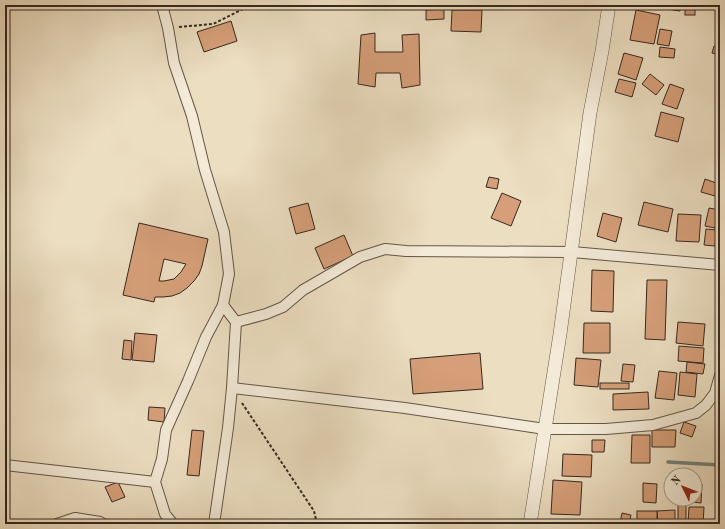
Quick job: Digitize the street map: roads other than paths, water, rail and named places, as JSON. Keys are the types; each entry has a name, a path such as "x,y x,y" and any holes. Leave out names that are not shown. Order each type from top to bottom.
{"street":[{"path":"162,5 168,28 174,63 192,116 205,170 224,232 229,274 223,305 206,337 166,430 162,459 155,482 165,514 173,524"},
{"path":"530,524 572,252 586,142 609,5"},
{"path":"236,322 266,314 283,307 302,290 360,257 385,249 406,251 572,252 720,265"},
{"path":"214,524 228,428 236,322 223,305"},
{"path":"232,388 405,408 545,429 606,429 653,424 696,413 706,405 715,393 720,375"},
{"path":"5,465 155,482"},
{"path":"57,524 75,518 104,524"}],"waterway":[{"path":"668,462 720,465"}]}
